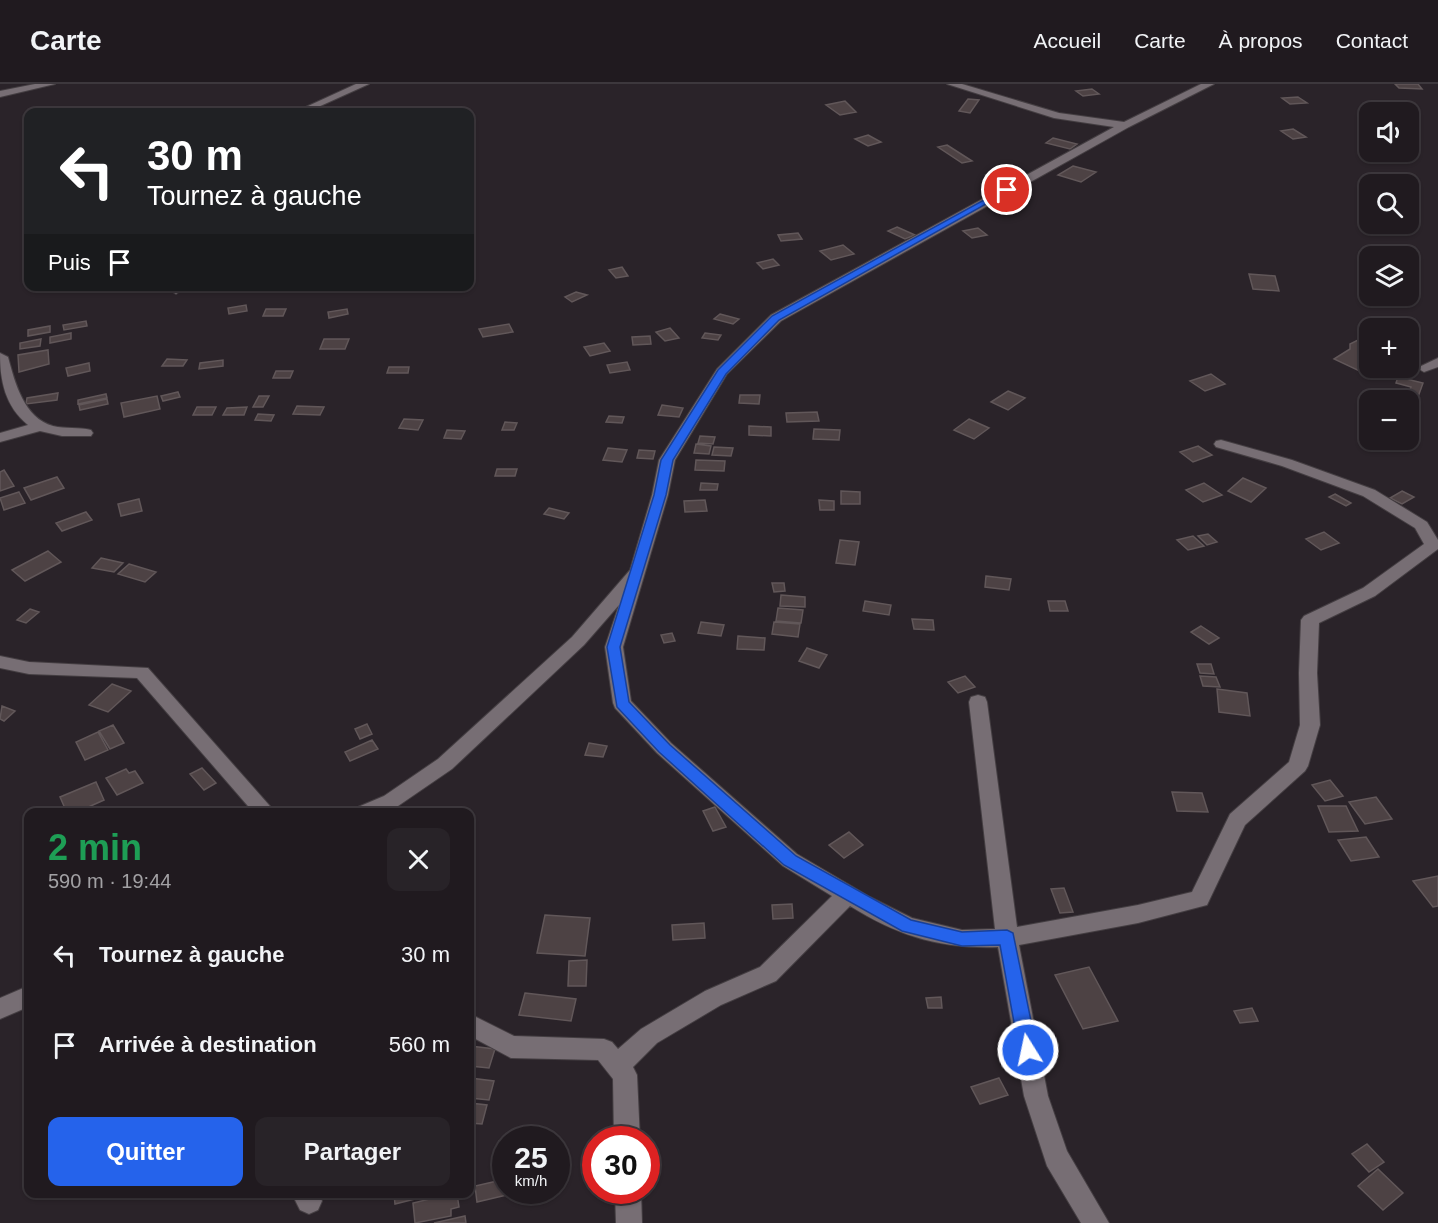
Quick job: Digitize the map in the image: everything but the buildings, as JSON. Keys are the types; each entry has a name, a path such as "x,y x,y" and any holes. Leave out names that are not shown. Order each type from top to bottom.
{"street":[{"path":"0,94 50,84"},
{"path":"309,108 364,84"},
{"path":"952,84 1058,116 1125,125"},
{"path":"1209,84 1125,125 776,318 722,372 667,460 660,495 614,647 622,703 664,748 790,860 908,926 962,939 1007,938 1138,914 1199,899 1237,820 1298,766 1310,725 1308,673 1310,620 1369,592 1433,545 1421,525 1369,493 1287,463 1221,444"},
{"path":"1,357 7,382 30,419 40,426 62,431 86,432"},
{"path":"1424,368 1438,362"},
{"path":"0,438 40,426"},
{"path":"376,808 391,801 445,764 578,641 638,571"},
{"path":"0,662 29,668 142,672 262,808"},
{"path":"978,702 1007,938 1036,1096 1056,1157 1096,1223"},
{"path":"617,1066 649,1036 713,998 768,974 848,894"},
{"path":"0,1009 24,998"},
{"path":"474,1026 511,1047 604,1050 625,1075 627,1126"},
{"path":"628,1204 629,1223"}],"route":[{"path":"1007,190 776,318 722,372 667,460 660,495 614,647 622,703 664,748 790,860 862,903 908,926 962,939 1007,938 1028,1050"}]}
